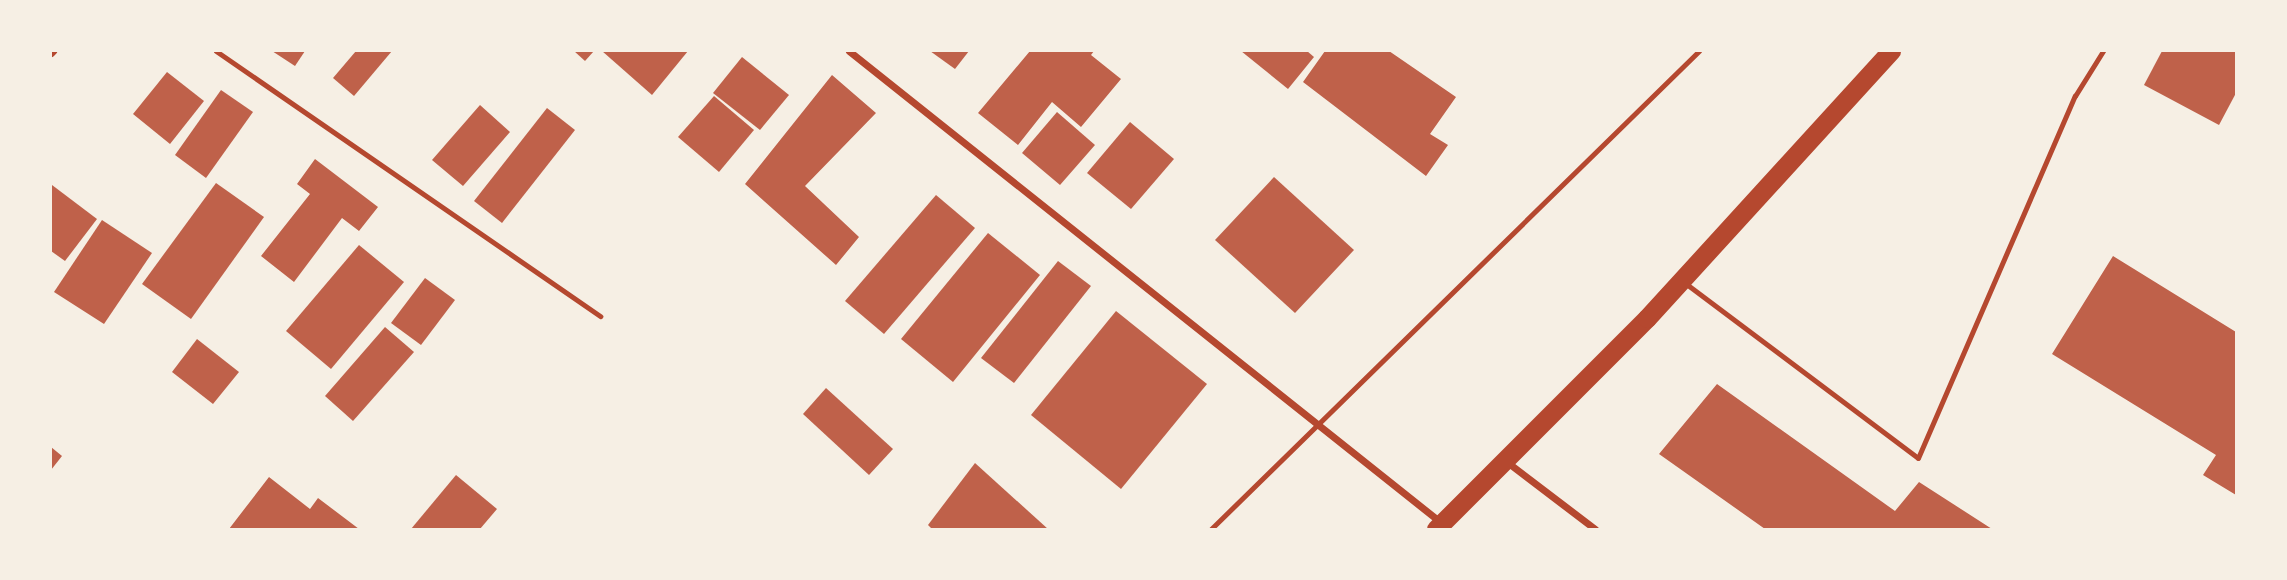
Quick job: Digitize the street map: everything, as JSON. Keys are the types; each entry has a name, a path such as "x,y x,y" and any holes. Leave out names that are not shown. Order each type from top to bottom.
{"highway":[{"path":"1440,526 1682,281 1891,51"}],"street":[{"path":"849,51 1440,526"},
{"path":"1505,460 1595,529"}],"lane":[{"path":"216,51 600,316"},
{"path":"1211,529 1699,51"},
{"path":"1682,281 1918,458 2075,96 2103,51"}],"building":[{"path":"272,51 305,51 295,66"},
{"path":"356,51 392,51 354,96 333,78"},
{"path":"574,51 594,51 585,61"},
{"path":"602,51 688,51 652,95"},
{"path":"930,51 969,51 955,69"},
{"path":"1030,51 1094,51 1091,55 1121,79 1081,127 1052,102 1018,145 978,113"},
{"path":"1241,51 1307,51 1314,57 1288,89"},
{"path":"1325,51 1389,51 1456,97 1430,134 1448,145 1426,176 1303,82"},
{"path":"2162,51 2236,51 2236,93 2219,125 2144,85"},
{"path":"742,57 789,95 760,130 713,93"},
{"path":"167,72 204,101 170,144 133,114"},
{"path":"832,75 876,113 805,186 859,237 836,265 745,184"},
{"path":"221,90 253,112 206,178 175,155"},
{"path":"714,96 754,130 719,172 678,137"},
{"path":"480,105 510,132 463,186 432,160"},
{"path":"547,108 575,130 502,223 474,201"},
{"path":"1057,112 1095,145 1060,185 1022,153"},
{"path":"1130,122 1174,159 1131,209 1087,173"},
{"path":"315,159 378,207 359,231 342,218 294,282 261,256 310,194 297,184"},
{"path":"1274,177 1354,250 1295,313 1215,240"},
{"path":"216,183 264,217 191,319 142,284"},
{"path":"52,185 97,219 65,261 51,251"},
{"path":"936,195 975,228 884,334 845,301"},
{"path":"102,220 152,253 104,324 54,292"},
{"path":"988,233 1040,275 953,382 901,339"},
{"path":"359,245 404,282 331,369 286,331"},
{"path":"2113,256 2236,332 2236,495 2203,475 2216,455 2052,354"},
{"path":"1058,261 1091,286 1014,383 981,358"},
{"path":"425,278 455,300 421,345 391,323"},
{"path":"1116,311 1207,384 1121,489 1031,415"},
{"path":"385,327 414,352 353,421 325,396"},
{"path":"197,339 239,372 213,404 172,372"},
{"path":"1717,384 1895,511 1919,482 1992,529 1765,529 1659,454"},
{"path":"826,388 893,449 869,475 803,414"},
{"path":"51,447 62,456 51,470"},
{"path":"975,463 1048,529 932,529 928,525"},
{"path":"456,475 497,509 480,529 411,529"},
{"path":"269,477 310,509 318,498 359,529 229,529"}]}
